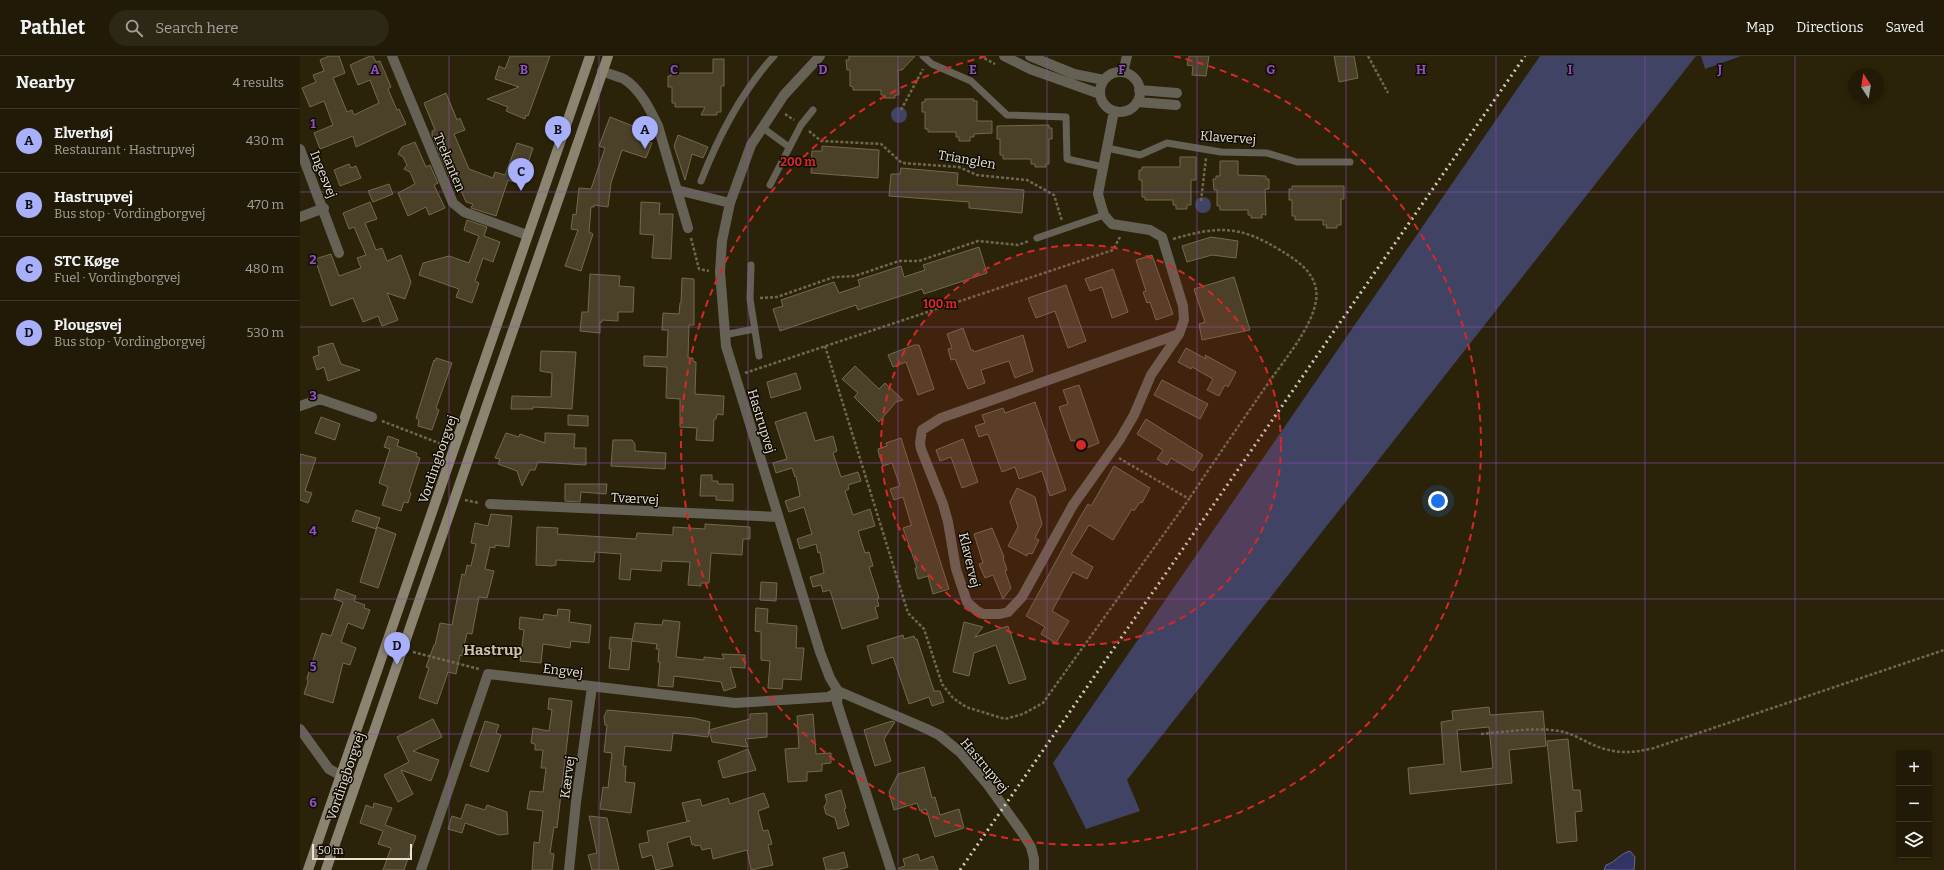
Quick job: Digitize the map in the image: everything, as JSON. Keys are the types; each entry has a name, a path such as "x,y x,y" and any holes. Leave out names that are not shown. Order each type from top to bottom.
{"main road":[{"name":"Vordingborgvej","path":"308,870 590,56"},
{"name":"Vordingborgvej","path":"326,870 608,56"}],"street":[{"name":"Trekanten","path":"392,56 454,203 464,212 527,235"},
{"name":"Hastrupvej","path":"820,56 784,95 751,145 730,203 722,241 720,272 724,335 778,517 820,652 830,678 838,691 939,735 960,752 988,785 1023,834 1031,847 1034,859 1034,870"},
{"path":"1004,56 1030,69 1100,94"},
{"path":"1030,56 1074,74 1104,80"},
{"path":"1123,72 1127,56"},
{"path":"602,71 623,79 637,90 652,113 658,126 688,228"},
{"path":"1137,102 1139,90 1135,79 1123,72 1112,74 1104,80 1100,94 1105,106 1114,111 1125,111 1137,102 1176,105"},
{"path":"1139,90 1177,93"},
{"path":"1114,111 1098,194 1104,215 1112,224 1150,230 1162,237 1164,242"},
{"name":"Ingesvej","path":"300,149 324,208 339,253"},
{"path":"677,190 730,203"},
{"name":"Ingesvej","path":"300,217 324,208"},
{"name":"Klavervej","path":"1164,242 1183,306 1184,320 1179,334 1151,375 1134,414 1110,452 1073,505 1022,597 1008,612 990,615 983,614 972,607 967,602 956,569 948,522 943,504 921,450 920,443 922,430 941,418 1179,334"},
{"path":"300,406 320,399 372,418"},
{"name":"Tværvej","path":"490,504 778,517"},
{"path":"421,870 488,674"},
{"name":"Engvej","path":"488,674 735,703 829,697 838,691"},
{"name":"Kærvej","path":"569,870 576,802 592,687"},
{"name":"Hastrupvej","path":"838,691 837,703 891,870"},
{"path":"300,730 329,769 340,775"}],"lane":[{"path":"701,181 714,146 737,104 774,56"},
{"path":"926,59 971,81 1007,115 1066,116 1067,159 1103,167"},
{"path":"770,185 801,126 813,110"},
{"path":"763,128 789,147"},
{"name":"Klavervej","path":"1107,148 1140,155 1167,143 1221,152 1267,153 1297,162 1350,162"},
{"path":"1036,238 1104,215"},
{"path":"751,265 750,299 759,356"},
{"path":"724,335 754,329"}],"path":[{"path":"1368,56 1388,93"},
{"path":"901,110 910,97 926,59"},
{"name":"Trianglen","path":"776,108 821,141 881,144 902,163 959,167 977,175 1027,180 1054,196 1065,229"},
{"path":"1201,201 1206,150"},
{"path":"735,376 1113,250 1125,226"},
{"path":"688,228 699,270 720,272"},
{"path":"825,346 908,613 924,629 942,684 953,698 966,707 1005,719 1023,714 1043,703 1189,499 1300,337 1316,300 1313,280 1302,264 1252,235 1235,230 1203,231 1164,242"},
{"path":"750,299 777,297 834,277 855,276 899,261 920,261 978,241 1018,245 1036,238"},
{"path":"372,418 454,448"},
{"path":"1110,452 1189,499"},
{"path":"454,499 490,504"},
{"path":"402,650 478,668 488,674"},
{"path":"1481,734 1540,730 1564,732 1602,749 1620,753 1637,752 1654,748 1944,650"}],"shaded area":[{"path":"1540,56 1696,56 1127,780 1140,811 1086,829 1053,763"},
{"path":"1701,56 1741,56 1705,69"},
{"path":"896,107 902,107 907,112 905,121 902,123 896,123 891,118 891,112"},
{"path":"1203,197 1209,199 1211,205 1209,211 1203,213 1197,211 1195,205 1197,199"},
{"path":"1630,851 1635,857 1634,870 1604,870 1606,865"}],"building":[{"path":"329,56 339,56 345,73 333,78 347,112 352,110 354,115 379,103 370,80 358,85 350,65 373,56 376,62 380,61 391,87 388,89 397,110 399,109 406,124 356,147 353,136 320,149 314,133 333,125 324,101 310,107 302,88 316,82 313,75 324,71 320,60"},
{"path":"510,56 550,56 528,116 526,115 525,119 506,111 508,107 487,99 519,87 495,79 499,66 505,69"},
{"path":"849,56 915,56 902,70 898,70 899,95 895,95 895,98 884,98 884,95 881,95 881,90 853,90 853,87 850,86 850,70 847,70 846,60 849,60"},
{"path":"1189,56 1209,56 1206,76 1192,75 1193,66 1187,65"},
{"path":"1334,56 1354,56 1358,78 1339,82"},
{"path":"713,59 724,59 724,86 721,86 721,112 717,112 717,115 701,115 705,107 675,107 675,103 672,103 672,87 668,87 668,76 671,76 671,73 713,73"},
{"path":"446,93 457,120 460,118 465,130 454,134 469,169 493,178 495,172 505,175 517,143 533,148 521,184 508,180 496,216 471,208 473,204 466,202 455,176 450,178 442,160 432,135 432,131 435,130 424,103"},
{"path":"925,99 974,99 973,101 977,101 977,121 992,121 992,133 974,134 974,137 970,137 970,141 959,141 959,137 956,137 956,132 928,132 928,129 925,129 925,112 922,112 922,102 925,102"},
{"path":"610,117 643,130 640,139 652,143 646,158 622,150 611,183 608,207 594,205 594,207 591,207 589,232 593,234 581,271 565,266 578,230 571,229 573,214 576,215 579,188 591,189 605,148 599,146"},
{"path":"1049,125 1049,128 1052,128 1052,139 1049,139 1049,164 1046,164 1046,167 1035,167 1035,164 1031,164 1031,159 1003,159 1003,155 1000,155 1000,139 997,139 997,126"},
{"path":"678,135 708,147 703,158 692,154 685,180 674,146"},
{"path":"415,142 426,167 430,165 438,183 434,185 445,208 429,215 426,207 408,216 398,193 415,184 410,172 404,169 407,165 403,157 398,154 402,147"},
{"path":"822,146 879,150 878,178 811,173 812,151 822,151"},
{"path":"1180,157 1196,157 1196,180 1191,180 1191,205 1187,205 1187,209 1176,209 1176,205 1173,205 1173,200 1145,200 1145,197 1142,197 1142,180 1139,180 1139,170 1142,170 1142,167 1180,167"},
{"path":"1220,161 1238,161 1238,175 1266,176 1266,179 1269,179 1269,189 1265,189 1266,215 1262,214 1262,218 1251,218 1251,215 1248,215 1248,210 1220,210 1220,206 1217,206 1217,190 1214,190 1213,179 1216,179 1216,176 1220,176"},
{"path":"349,164 351,168 356,166 361,178 340,186 334,170"},
{"path":"901,168 958,173 957,185 1024,190 1022,213 969,208 969,202 889,196 891,174 900,174"},
{"path":"389,184 393,194 373,202 368,191"},
{"path":"1292,186 1344,186 1344,199 1341,199 1341,225 1337,225 1337,228 1326,228 1327,225 1323,225 1323,220 1295,220 1295,216 1292,216 1292,200 1289,200 1289,189 1292,189"},
{"path":"370,202 377,219 365,223 376,250 382,248 387,261 401,255 411,282 405,299 387,293 398,320 382,326 378,316 363,322 353,298 331,306 315,259 331,254 339,276 361,268 357,258 366,255 354,227 349,229 343,213"},
{"path":"641,202 660,203 659,214 673,214 671,259 652,258 654,235 640,234"},
{"path":"467,220 487,227 484,236 500,242 493,262 483,258 475,281 479,283 472,303 456,297 459,289 419,275 423,263 449,256 469,263 479,236 464,230"},
{"path":"1211,237 1238,241 1236,258 1212,255 1187,262 1182,246"},
{"path":"979,247 987,273 924,294 922,289 858,310 856,305 780,331 773,309 783,306 781,300 834,282 839,293 860,286 858,280 901,266 904,277 925,270 923,265"},
{"path":"1152,255 1173,314 1156,320 1150,302 1147,303 1143,292 1146,291 1136,260"},
{"path":"1113,269 1128,312 1112,318 1102,287 1090,291 1085,279"},
{"path":"590,274 620,276 619,286 634,287 633,312 618,312 618,321 602,320 602,322 600,322 600,333 580,331 582,312 588,312"},
{"path":"1234,277 1250,330 1202,340 1199,324 1205,322 1194,289"},
{"path":"682,278 694,279 694,325 689,325 688,358 693,358 693,361 696,362 695,394 724,396 723,415 717,414 716,419 714,419 713,441 696,440 697,428 680,427 680,399 666,398 667,367 644,366 644,356 667,357 668,330 662,330 663,313 679,314"},
{"path":"1066,285 1086,341 1068,348 1055,311 1036,318 1028,298"},
{"path":"963,328 971,350 974,352 1023,335 1033,371 1015,378 1009,361 981,370 985,383 968,389 955,359 951,360 948,349 952,348 947,334"},
{"path":"333,343 341,364 360,370 328,381 324,367 317,370 313,357 319,355 318,347"},
{"path":"914,345 919,345 934,389 918,395 906,362 893,367 888,355"},
{"path":"1186,348 1206,359 1205,355 1236,372 1228,387 1225,385 1219,396 1207,390 1213,379 1192,367 1191,369 1178,362"},
{"path":"541,351 576,352 572,409 533,407 533,409 511,409 512,396 551,397 552,373 540,371"},
{"path":"436,358 452,363 436,408 439,410 432,430 418,426 419,420 416,418 434,360 435,361"},
{"path":"855,366 879,389 885,383 903,400 896,402 879,422 854,397 858,393 842,379"},
{"path":"796,373 801,389 771,398 767,382"},
{"path":"1162,380 1208,404 1200,419 1154,395"},
{"path":"1079,385 1099,443 1079,451 1074,440 1071,441 1059,407 1068,404 1063,390"},
{"path":"1035,402 1066,490 1050,496 1042,471 1019,479 1015,467 1002,472 988,434 979,437 975,426 985,423 982,415 1003,408 1005,413"},
{"path":"806,412 815,441 833,436 837,451 833,453 841,477 858,472 861,481 848,485 849,489 845,491 853,515 870,509 875,526 858,531 865,553 869,552 873,566 869,567 879,598 877,599 879,606 875,607 878,618 842,629 830,590 823,592 821,585 813,587 810,577 824,573 820,552 818,553 816,544 800,549 797,539 812,534 804,507 789,512 785,501 800,496 796,476 795,477 792,468 776,473 773,463 787,459 775,422"},
{"path":"568,415 588,416 588,426 568,425"},
{"path":"321,417 340,424 335,440 315,433"},
{"path":"1146,419 1203,455 1193,471 1171,458 1167,465 1157,459 1163,450 1137,434"},
{"path":"506,433 519,437 520,434 545,443 545,433 575,434 574,448 586,448 586,465 538,462 535,470 530,470 522,486 517,471 498,464 500,459 495,458"},
{"path":"388,436 399,440 397,446 417,453 416,456 420,458 409,492 411,493 408,503 404,502 401,511 382,505 388,487 379,483 390,449 384,447"},
{"path":"901,438 949,589 933,594 928,576 918,579 915,568 917,568 903,528 912,525 903,497 894,500 890,489 900,486 892,463 883,466 879,455 878,449 887,446 886,443"},
{"path":"963,439 978,482 962,488 951,457 940,461 936,450"},
{"path":"613,440 632,440 635,444 635,451 666,453 665,469 611,466"},
{"path":"300,454 316,458 305,491 312,493 308,503 300,500"},
{"path":"1114,466 1150,488 1142,503 1140,502 1134,511 1132,509 1113,540 1089,525 1071,554 1093,567 1087,579 1073,572 1052,611 1069,621 1056,643 1041,634 1045,627 1026,616 1079,519 1088,504 1091,506"},
{"path":"701,475 712,475 712,481 718,481 718,484 733,484 733,501 716,500 716,496 700,496"},
{"path":"565,484 607,484 606,494 581,492 580,502 565,501"},
{"path":"1017,488 1035,497 1042,524 1035,538 1039,540 1032,554 1028,553 1027,556 1008,546 1018,527 1010,502"},
{"path":"356,510 380,518 376,529 352,521"},
{"path":"491,514 512,516 509,547 495,545 495,548 490,547 485,569 494,571 487,598 479,597 472,634 467,633 456,674 448,672 437,704 419,698 429,668 426,667 435,645 440,623 452,625 462,574 465,575 467,565 471,566 476,544 471,543 475,523 488,526"},
{"path":"705,524 750,527 750,539 743,539 742,555 711,553 709,583 701,583 701,586 688,585 690,562 662,561 661,571 631,569 630,580 619,579 621,554 595,552 594,562 556,560 556,565 552,566 536,565 537,527 558,528 557,534 636,539 637,533 673,535 673,527 705,529"},
{"path":"377,527 396,534 378,588 360,582"},
{"path":"992,528 1004,557 1007,570 1005,571 1011,588 1003,599 993,575 985,578 979,564 983,563 974,534"},
{"path":"761,582 777,583 776,601 760,600"},
{"path":"337,589 356,596 354,601 365,605 364,608 370,610 363,629 348,623 341,642 356,648 350,665 343,663 333,703 304,694 308,682 307,678 322,633 331,636 343,602 334,599"},
{"path":"756,608 768,609 767,623 797,626 796,648 804,648 801,680 783,679 782,689 768,688 770,661 761,660 761,632 755,631"},
{"path":"558,609 570,610 569,622 591,625 589,643 571,641 570,648 543,644 541,663 520,661 524,630 519,629 520,617 543,620 544,614 557,616"},
{"path":"663,620 680,622 676,657 704,660 704,657 724,659 722,654 745,655 745,668 730,667 736,687 724,691 721,682 674,676 673,687 658,686 660,662 658,662 659,649 656,649 657,644 632,641 635,623 662,625"},
{"path":"964,622 983,627 975,637 1008,626 1026,679 1009,684 996,645 974,653 969,676 953,672"},
{"path":"903,635 904,639 914,636 915,639 917,639 934,691 940,691 944,702 932,706 929,697 909,704 893,657 872,664 867,646"},
{"path":"610,637 632,639 629,670 609,668 611,649 609,649"},
{"path":"549,698 572,701 557,828 554,827 550,853 554,854 552,870 532,870 534,842 539,843 543,811 527,809 530,791 543,792 546,768 541,768 543,750 535,750 535,744 531,743 533,728 549,731 552,710 548,709"},
{"path":"1489,707 1490,715 1543,711 1546,746 1509,750 1512,783 1410,794 1408,768 1444,764 1441,722 1453,720 1452,711","holes":["1489,727 1493,768 1461,772 1457,730"]},
{"path":"607,710 694,718 710,722 708,737 673,733 671,751 625,746 623,766 626,766 625,782 635,783 631,813 600,809 603,787 608,788 612,753 604,752 607,725 605,725 604,717"},
{"path":"767,713 767,737 745,739 748,747 712,742 709,730 750,719 750,714"},
{"path":"813,714 816,754 831,753 831,763 822,764 822,771 807,772 807,781 788,782 785,749 799,748 797,716"},
{"path":"433,719 442,737 413,751 439,760 431,781 401,770 413,794 398,802 384,775 409,762 397,737"},
{"path":"485,721 499,725 496,733 501,735 488,772 470,766"},
{"path":"892,721 895,722 884,739 891,761 875,766 864,730"},
{"path":"1568,739 1573,790 1580,790 1582,811 1575,812 1577,841 1557,843 1547,741"},
{"path":"748,749 756,770 723,778 718,761"},
{"path":"924,767 932,798 935,797 940,815 959,809 964,828 935,837 926,809 920,811 917,803 894,810 889,792 898,774"},
{"path":"841,790 846,808 844,809 849,825 838,829 835,818 826,814 824,807 827,802 825,795"},
{"path":"764,793 769,807 758,811 763,831 768,830 772,844 768,845 773,865 751,870 747,850 713,859 711,848 702,850 700,845 692,845 690,836 667,843 673,866 656,870 652,855 642,858 639,844 649,842 647,831 690,821 687,821 682,803 700,799 702,806 728,798 730,804"},
{"path":"374,803 392,808 385,825 416,836 404,870 383,870 391,848 378,844 383,831 360,823 366,805 373,808"},
{"path":"466,804 485,810 487,805 507,812 508,834 499,835 465,823 462,833 448,829 452,816 461,819"},
{"path":"589,816 607,818 619,870 592,870 588,855 597,853"},
{"path":"844,852 848,867 837,870 826,870 823,858"},
{"path":"918,854 920,861 933,856 938,870 899,870 899,868 905,866 903,859"}],"railway":[{"path":"960,870 1525,56"}],"place":[{"name":"Hastrupvej","path":"558,149"},
{"name":"Elverhøj","path":"645,149"},
{"name":"STC Køge","path":"521,191"},
{"name":"Plougsvej","path":"397,665"}],"district":[{"name":"Hastrup","path":"493,650"}]}
